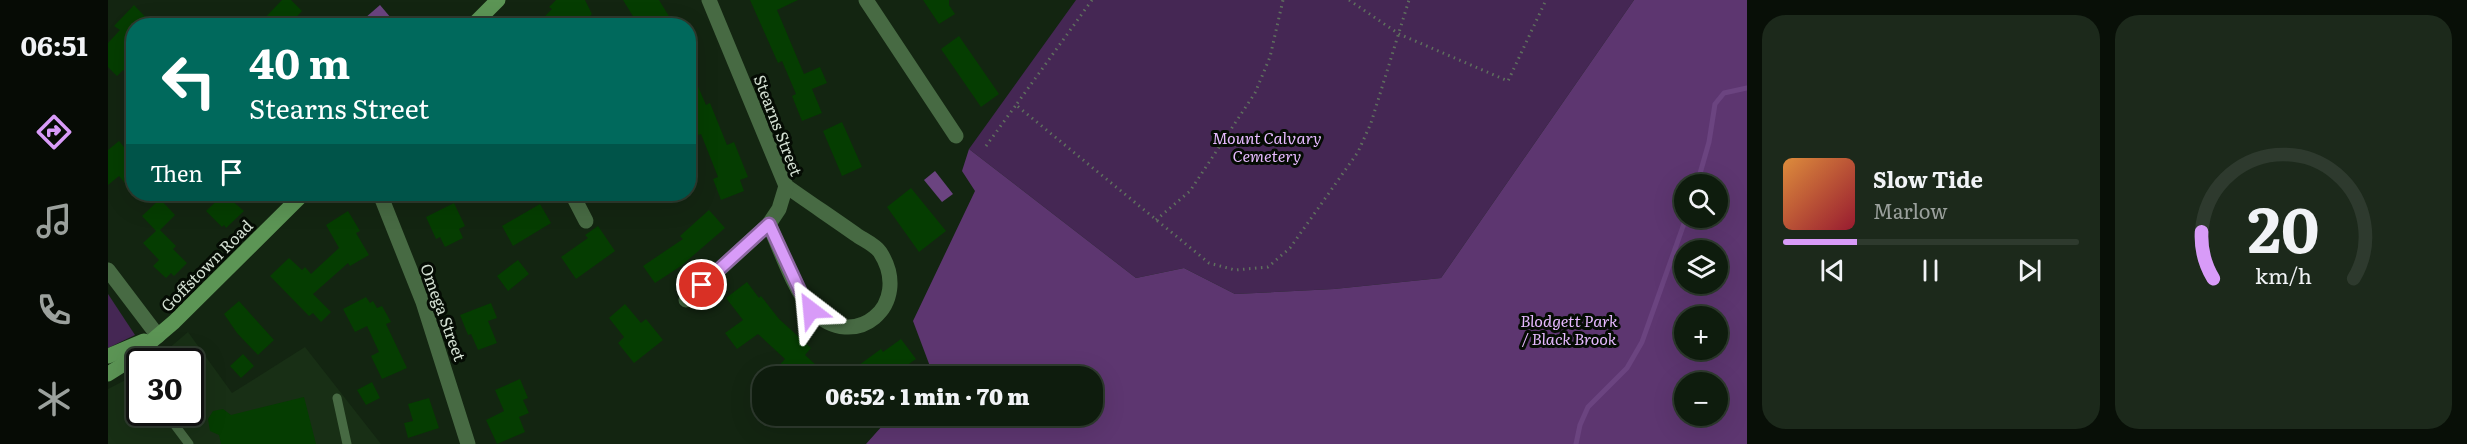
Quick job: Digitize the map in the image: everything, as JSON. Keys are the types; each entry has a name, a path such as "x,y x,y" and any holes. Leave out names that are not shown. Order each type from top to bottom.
{"main road":[{"path":"480,18 498,0"},
{"name":"Goffstown Road","path":"144,348 195,303 296,201"},
{"name":"Goffstown Road","path":"108,356 158,336"},
{"name":"Goffstown Road","path":"108,374 126,363"}],"street":[{"name":"Stearns Street","path":"686,300 769,224 779,209 786,186 709,0"},
{"path":"866,0 956,135"},
{"path":"769,224 811,310 828,323 849,327 865,324 884,311 889,294 888,273 879,251 786,186"},
{"name":"Omega Street","path":"383,201 423,302 468,444"},
{"path":"576,201 586,221"},
{"path":"108,270 158,336"}],"lane":[{"path":"337,398 347,444"},
{"path":"176,426 189,444"}],"path":[{"path":"986,146 1092,0"},
{"path":"1156,220 1190,191 1255,93 1270,57 1282,0"},
{"path":"1349,0 1399,34 1508,81 1545,0"},
{"path":"1016,105 1209,263 1235,270 1268,267 1290,248 1358,152 1371,123 1409,0"}],"shaded area":[{"path":"380,5 391,18 365,18"},
{"path":"935,171 953,194 942,202 924,180"},
{"path":"188,332 200,348 169,348"},
{"path":"305,347 381,444 108,444 108,389 126,380 126,426 204,426 204,354 232,393"}],"green space":[{"name":"Mount Calvary Cemetery","path":"1076,0 1634,0 1441,278 1334,289 1235,294 1184,268 1136,278 969,149"},
{"name":"Blodgett Park / Black Brook","path":"1634,0 1747,0 1747,444 866,444 882,426 1103,426 1103,366 930,366 913,321 975,191 962,171 969,149 1136,278 1184,268 1235,294 1334,289 1441,278"},
{"path":"108,294 135,335 108,348"}],"building":[{"path":"282,0 291,0 302,11 295,18 265,18"},
{"path":"556,0 585,0 592,14 588,18 543,18 552,9 549,7"},
{"path":"623,0 659,0 670,18 634,18"},
{"path":"750,0 798,0 777,10 804,74 820,67 827,83 812,89 822,113 802,121 792,96 796,94 782,61 778,63"},
{"path":"923,0 949,0 949,5 955,14 939,24"},
{"path":"134,5 146,18 126,18 126,72 123,70 117,76 108,67 108,43 120,30 114,26"},
{"path":"959,36 999,94 981,107 941,49"},
{"path":"696,82 706,105 710,103 727,145 734,142 748,177 740,180 744,191 721,200 713,179 718,177 701,134 696,136"},
{"path":"842,122 862,167 842,176 823,131"},
{"path":"119,141 126,149 126,184 119,176 108,185 108,150"},
{"path":"911,188 946,231 919,252 887,207"},
{"path":"158,201 162,201 175,215 160,230 176,246 173,249 187,263 174,276 171,273 166,278 153,266 159,260 143,243 156,231 142,216"},
{"path":"217,201 232,201 244,211 226,228 224,225 222,227 206,211"},
{"path":"454,203 465,226 459,229 463,238 445,247 440,237 436,239 426,217"},
{"path":"540,204 551,223 513,246 502,226"},
{"path":"709,210 725,228 681,266 655,283 643,266 683,239 680,236"},
{"path":"348,211 360,231 356,233 369,255 350,266 348,263 313,294 331,312 321,322 313,313 309,316 270,276 289,258 302,270 305,267 311,274 339,248 326,225"},
{"path":"598,226 615,251 576,279 561,257 588,238 585,235"},
{"path":"518,260 529,274 508,291 497,276"},
{"path":"747,282 779,319 811,348 805,355 815,364 813,366 779,366 785,359 758,334 737,349 725,333 743,320 726,298"},
{"path":"366,297 370,303 373,301 377,308 382,306 391,322 386,324 407,368 382,379 371,356 379,352 367,326 355,332 343,309"},
{"path":"239,301 274,340 258,355 237,333 224,314"},
{"path":"491,303 497,318 488,321 497,343 478,350 471,334 468,335 460,315"},
{"path":"625,304 641,323 646,319 663,340 634,363 618,343 624,337 609,318"},
{"path":"901,339 916,359 906,366 858,366 881,349 883,352"},
{"path":"243,354 254,366 241,378 230,366"},
{"path":"520,379 528,398 523,400 529,413 519,417 525,432 497,444 486,420 504,411 495,390"},
{"path":"372,382 380,398 366,405 357,390"},
{"path":"304,397 316,444 221,444 219,435 210,431 208,419 213,411 223,409 231,415"},
{"path":"429,398 439,428 408,438 404,423 413,421 408,404"}],"waterway":[{"path":"1700,174 1709,142 1715,104 1724,93 1747,88"},
{"path":"1576,444 1580,425 1588,407 1627,368 1642,342 1682,228"}],"route":[{"path":"702,285 769,224 811,310"}]}
